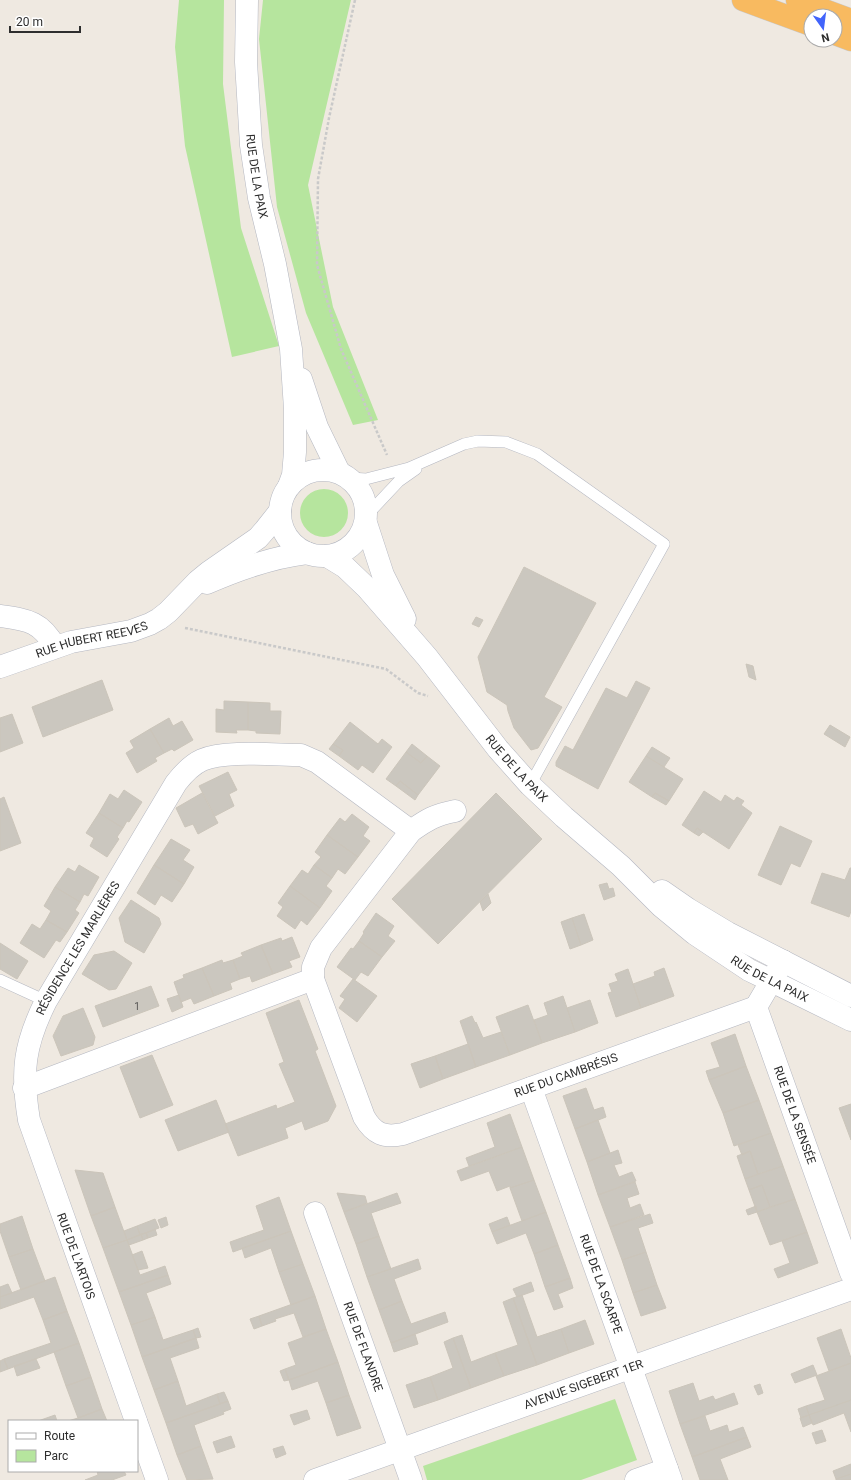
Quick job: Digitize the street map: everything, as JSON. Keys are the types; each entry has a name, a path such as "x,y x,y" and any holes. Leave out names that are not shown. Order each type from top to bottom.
{"highway":[{"path":"743,0 803,22"},
{"path":"797,0 851,20"}],"street":[{"name":"RUE DE LA PAIX","path":"247,8 246,62 251,145 259,198 275,264 291,349 295,408 295,452 293,475 289,486"},
{"name":"RUE DE LA PAIX","path":"291,349 317,427 330,456 345,475"},
{"path":"326,469 345,475 355,483 365,501 366,519 359,537 342,552 317,555 296,546 287,536 281,524 280,511 283,497 289,486 300,476 312,471 326,469"},
{"name":"RUE HUBERT REEVES","path":"0,668 71,642 141,628 160,619 198,581 258,538 280,511"},
{"name":"RUE DE LA PAIX","path":"366,519 383,575 427,657"},
{"name":"RUE DE LA PAIX","path":"317,555 345,567 359,580 427,657 506,758 530,785 564,817 621,866 661,906 689,929 749,970 851,1020"},
{"name":"RUE HUBERT REEVES","path":"178,602 199,588 220,578 283,556 317,555"},
{"path":"0,616 19,619 43,629 55,647"},
{"name":"RÉSIDENCE LES MARLIÈRES","path":"24,1088 24,1072 30,1038 34,1024 46,1000 176,783 184,773 202,760 223,755 301,755 317,762 411,831"},
{"path":"24,1088 313,980 313,967 321,948 411,831 438,814 455,811"},
{"name":"RUE DE LA PAIX","path":"621,866 707,920 851,996"},
{"path":"756,1007 783,961"},
{"name":"RUE DU CAMBRÉSIS","path":"313,980 364,1117 369,1126 376,1132 392,1136 403,1134 756,1007"},
{"name":"RUE DE LA SENSÉE","path":"756,1007 851,1273"},
{"name":"RUE DE L'ARTOIS","path":"24,1088 29,1120 34,1137 136,1420"},
{"name":"RUE DE LA SCARPE","path":"531,1088 669,1474"},
{"name":"RUE DE FLANDRE","path":"315,1214 411,1480"},
{"name":"AVENUE SIGEBERT 1ER","path":"315,1480 631,1366 851,1289"},
{"path":"138,1427 157,1480"},
{"path":"636,1480 669,1474"}],"lane":[{"path":"345,475 366,478 394,472 428,461 464,444 478,441 506,442 537,454 664,544 530,785"},
{"path":"366,519 400,481 428,461"},
{"path":"0,980 46,1000"}],"path":[{"path":"355,0 329,118 318,179 317,265 341,349 394,472"},
{"path":"160,619 183,627 386,669 418,693 428,696 456,695"}],"green space":[{"path":"179,0 224,0 223,84 241,228 279,346 232,357 185,146 175,47"},
{"path":"263,0 351,0 308,185 333,307 378,420 353,425 306,313 277,207 259,39"},
{"path":"324,489 333,491 341,496 346,504 348,513 346,522 341,530 333,535 324,537 315,535 307,530 302,522 300,513 302,504 307,496 315,491"},
{"path":"615,1399 637,1460 581,1480 427,1480 423,1466"}],"building":[{"path":"524,567 596,603 544,697 562,707 538,748 531,750 514,728 507,705 487,692 478,657"},
{"path":"476,617 483,620 479,627 472,624"},
{"path":"746,664 753,666 756,680 749,677"},
{"path":"102,680 113,710 43,737 32,707"},
{"path":"636,681 650,688 598,789 556,766 556,762 565,746 573,750 606,688 627,698"},
{"path":"224,701 248,702 248,730 236,730 237,733 216,732 216,709 224,710"},
{"path":"248,702 270,703 270,711 281,711 280,734 256,733 256,731 248,730"},
{"path":"12,714 23,743 0,752 0,718"},
{"path":"169,718 173,726 182,721 193,740 174,751 172,749 164,753 150,729"},
{"path":"350,722 378,744 382,739 392,747 373,773 362,765 358,770 339,756 343,750 333,744"},
{"path":"830,725 850,737 845,747 824,734"},
{"path":"150,729 164,753 155,758 157,761 137,773 126,753 134,748 130,741"},
{"path":"333,744 343,750 339,756 329,749"},
{"path":"412,744 427,756 421,763 406,752"},
{"path":"652,747 670,758 664,767 646,756"},
{"path":"406,752 421,763 427,756 440,766 418,795 400,781 396,786 386,779"},
{"path":"646,756 683,779 669,801 655,793 652,797 629,782"},
{"path":"228,772 237,790 229,794 234,806 215,816 199,786"},
{"path":"400,781 418,795 415,800 396,786"},
{"path":"124,790 142,802 129,822 127,821 123,828 99,813 110,794 118,799"},
{"path":"704,791 721,802 725,795 734,801 737,797 744,801 741,805 752,813 729,849 697,828 694,833 682,825"},
{"path":"202,793 218,823 198,834 193,824 185,827 176,808"},
{"path":"496,793 542,839 438,944 392,899"},
{"path":"655,793 669,801 666,805 652,797"},
{"path":"4,797 21,843 0,851 0,799"},
{"path":"99,813 123,828 117,837 119,839 107,857 90,846 94,838 86,833"},
{"path":"352,814 369,827 363,836 370,841 358,857 327,835 340,818 345,822"},
{"path":"780,826 812,841 800,867 791,863 781,885 758,875"},
{"path":"697,828 703,832 699,836 694,833"},
{"path":"327,835 358,857 345,874 338,869 332,878 314,865 321,857 315,852"},
{"path":"171,839 190,850 183,860 194,867 184,884 154,865"},
{"path":"79,865 99,877 88,896 84,894 80,902 55,887 68,868 75,872"},
{"path":"154,865 184,884 172,902 161,895 155,905 137,893"},
{"path":"314,865 332,878 326,886 332,891 320,908 290,886 302,870 308,874"},
{"path":"850,868 851,911 849,917 811,903 822,873 845,880"},
{"path":"607,883 609,889 613,888 615,896 604,900 599,885"},
{"path":"290,886 320,908 307,925 301,920 295,929 277,916 283,907 278,903"},
{"path":"55,887 80,902 75,910 79,913 67,932 46,920 51,911 44,906"},
{"path":"488,894 491,903 483,911 480,902"},
{"path":"131,900 159,918 161,924 144,953 125,942 119,918"},
{"path":"376,913 394,926 388,936 395,941 382,957 359,941 364,933 363,932"},
{"path":"584,914 593,940 581,945 572,918"},
{"path":"572,918 581,945 570,949 561,922"},
{"path":"46,920 67,932 60,942 56,940 44,958 20,943 32,924 40,929"},
{"path":"292,937 300,957 289,961 292,967 273,974 261,945 281,938 282,941"},
{"path":"359,941 382,957 368,976 361,972 355,980 337,967 351,948 353,949"},
{"path":"0,943 28,961 17,979 0,969"},
{"path":"261,945 273,974 252,982 250,976 240,979 233,960 243,956 241,953"},
{"path":"114,951 132,963 116,989 109,990 82,974 94,955"},
{"path":"222,960 223,963 233,960 240,979 230,983 232,989 214,996 202,968"},
{"path":"202,968 214,996 194,1004 191,998 181,1002 174,982 184,978 183,975"},
{"path":"664,968 674,996 641,1008 633,984 655,976 654,972"},
{"path":"628,969 641,1008 616,1017 608,993 612,992 609,984 618,981 615,974"},
{"path":"353,979 377,996 357,1022 339,1008 345,999 340,996"},
{"path":"151,986 159,1006 103,1027 95,1006"},
{"path":"179,995 183,1007 172,1012 167,999"},
{"path":"563,996 575,1032 542,1043 534,1020 548,1015 544,1003"},
{"path":"299,1000 318,1049 315,1051 336,1106 328,1121 305,1130 302,1121 285,1128 288,1138 238,1156 225,1124 276,1105 277,1109 295,1102 279,1064 284,1062 266,1013"},
{"path":"590,1000 598,1023 575,1032 567,1008"},
{"path":"528,1005 542,1043 510,1055 496,1017"},
{"path":"83,1008 95,1037 93,1045 61,1056 53,1036 63,1016"},
{"path":"472,1016 483,1038 501,1032 510,1055 476,1067 460,1021"},
{"path":"735,1034 746,1066 709,1080 706,1071 720,1067 711,1043"},
{"path":"468,1044 476,1067 443,1079 435,1056"},
{"path":"152,1055 173,1105 140,1118 120,1067"},
{"path":"435,1056 443,1079 420,1088 411,1064"},
{"path":"746,1066 759,1100 723,1113 709,1080"},
{"path":"586,1088 594,1110 603,1107 606,1117 575,1129 563,1096"},
{"path":"216,1100 229,1132 178,1151 165,1120"},
{"path":"759,1100 771,1133 734,1146 723,1113"},
{"path":"851,1104 851,1140 839,1108"},
{"path":"510,1114 522,1147 469,1166 466,1158 495,1147 487,1123"},
{"path":"598,1120 610,1153 587,1162 575,1129"},
{"path":"771,1133 783,1166 758,1174 750,1151 742,1155 738,1145"},
{"path":"522,1147 534,1180 497,1191 489,1171 461,1181 457,1171"},
{"path":"618,1150 622,1163 614,1165 619,1177 632,1172 636,1181 598,1195 587,1162"},
{"path":"750,1151 758,1174 745,1179 737,1156"},
{"path":"783,1166 795,1199 770,1207 762,1185 749,1190 745,1179"},
{"path":"75,1170 103,1173 115,1207 91,1216"},
{"path":"534,1180 546,1212 522,1221 510,1188"},
{"path":"635,1182 639,1194 627,1198 630,1208 640,1204 644,1215 610,1227 598,1195"},
{"path":"762,1185 770,1207 757,1212 749,1190"},
{"path":"337,1193 365,1196 367,1203 344,1212"},
{"path":"397,1193 401,1203 371,1213 379,1236 356,1244 344,1212"},
{"path":"279,1197 291,1231 233,1252 230,1242 264,1230 256,1206"},
{"path":"795,1199 807,1232 770,1245 757,1212"},
{"path":"756,1206 757,1212 748,1215 746,1210"},
{"path":"115,1207 127,1240 103,1248 91,1216"},
{"path":"546,1212 558,1245 534,1254 526,1233 497,1244 492,1232"},
{"path":"650,1214 653,1223 638,1228 646,1252 622,1260 610,1227"},
{"path":"22,1216 33,1249 9,1257 0,1231 0,1224"},
{"path":"166,1217 168,1225 161,1228 158,1220"},
{"path":"507,1217 510,1225 492,1232 489,1224"},
{"path":"155,1219 159,1228 140,1235 137,1226"},
{"path":"137,1226 140,1235 127,1240 124,1231"},
{"path":"155,1229 157,1235 148,1238 146,1233"},
{"path":"291,1231 303,1264 279,1272 271,1248 245,1258 242,1248"},
{"path":"807,1232 818,1263 778,1278 774,1269 790,1263 782,1241"},
{"path":"146,1233 148,1238 143,1240 141,1234"},
{"path":"141,1234 143,1240 129,1245 127,1240"},
{"path":"379,1236 391,1269 367,1277 356,1244"},
{"path":"127,1240 140,1275 165,1266 168,1275 119,1292 103,1248"},
{"path":"558,1245 570,1278 545,1287 534,1254"},
{"path":"33,1249 45,1281 21,1290 9,1257"},
{"path":"142,1251 148,1268 138,1270 132,1255"},
{"path":"646,1252 657,1285 633,1293 622,1260"},
{"path":"418,1259 421,1269 394,1279 402,1301 379,1310 367,1277"},
{"path":"303,1264 315,1296 291,1305 279,1272"},
{"path":"168,1275 171,1284 146,1293 155,1317 131,1325 119,1292"},
{"path":"55,1277 67,1311 43,1320 34,1297 0,1309 0,1297"},
{"path":"570,1278 573,1288 558,1294 563,1307 554,1310 545,1287"},
{"path":"531,1282 534,1291 517,1297 513,1289"},
{"path":"8,1284 12,1293 0,1297 0,1287"},
{"path":"657,1285 666,1308 641,1316 633,1293"},
{"path":"522,1295 537,1337 561,1329 569,1353 537,1365 513,1298"},
{"path":"315,1296 326,1329 303,1337 294,1313 275,1319 276,1321 262,1326 259,1316"},
{"path":"513,1298 537,1365 504,1376 495,1353 518,1345 503,1302"},
{"path":"402,1301 411,1324 445,1312 448,1322 391,1343 379,1310"},
{"path":"67,1311 79,1343 8,1369 4,1359 51,1343 43,1320"},
{"path":"259,1316 262,1326 254,1329 250,1319"},
{"path":"155,1317 163,1340 193,1330 196,1338 142,1357 131,1325"},
{"path":"585,1320 594,1344 569,1353 561,1329"},
{"path":"198,1328 201,1337 196,1338 193,1330"},
{"path":"326,1329 338,1362 289,1380 285,1369 296,1365 288,1343"},
{"path":"841,1329 851,1358 851,1363 829,1371 817,1338"},
{"path":"415,1334 418,1344 394,1352 391,1343"},
{"path":"462,1335 471,1362 495,1353 504,1376 471,1388 453,1338"},
{"path":"196,1338 199,1348 170,1358 178,1381 154,1390 142,1357"},
{"path":"453,1338 471,1388 438,1400 430,1377 453,1368 444,1342"},
{"path":"79,1343 91,1377 66,1386 54,1352"},
{"path":"4,1359 8,1369 0,1372 0,1361"},
{"path":"36,1359 40,1368 17,1376 14,1366"},
{"path":"338,1362 349,1395 326,1403 318,1381 292,1390 289,1380"},
{"path":"851,1363 851,1400 809,1415 806,1406 825,1400 816,1376"},
{"path":"813,1365 817,1375 795,1383 791,1374"},
{"path":"285,1369 289,1380 284,1381 280,1371"},
{"path":"91,1377 102,1409 78,1418 66,1386"},
{"path":"430,1377 438,1400 414,1408 406,1385"},
{"path":"178,1381 186,1406 217,1394 220,1404 166,1423 154,1390"},
{"path":"693,1383 699,1401 713,1396 715,1400 734,1393 738,1404 680,1424 669,1391"},
{"path":"760,1384 763,1393 758,1395 754,1386"},
{"path":"224,1392 228,1401 220,1404 217,1394"},
{"path":"349,1395 361,1428 337,1436 326,1403"},
{"path":"851,1400 851,1432 844,1413 813,1425 809,1415"},
{"path":"228,1401 231,1409 223,1412 224,1414 194,1425 201,1446 177,1455 166,1423"},
{"path":"806,1406 809,1415 801,1418 798,1409"},
{"path":"102,1409 107,1420 71,1420"},
{"path":"307,1410 310,1419 294,1425 290,1415"},
{"path":"55,1415 57,1420 41,1420"},
{"path":"809,1415 812,1423 803,1427 800,1418"},
{"path":"705,1416 710,1431 727,1425 729,1432 743,1427 747,1437 692,1457 680,1424"},
{"path":"822,1430 826,1441 816,1444 812,1433"},
{"path":"231,1436 235,1447 217,1453 213,1442"},
{"path":"747,1437 751,1447 720,1459 728,1480 700,1480 692,1457"},
{"path":"201,1446 213,1479 187,1480 177,1455"},
{"path":"283,1446 286,1454 276,1458 273,1449"},
{"path":"851,1464 851,1474 836,1479 833,1471"},
{"path":"97,1472 124,1472 126,1475 112,1480 85,1480 98,1475"},
{"path":"851,1474 851,1480 836,1480 836,1479"}]}
